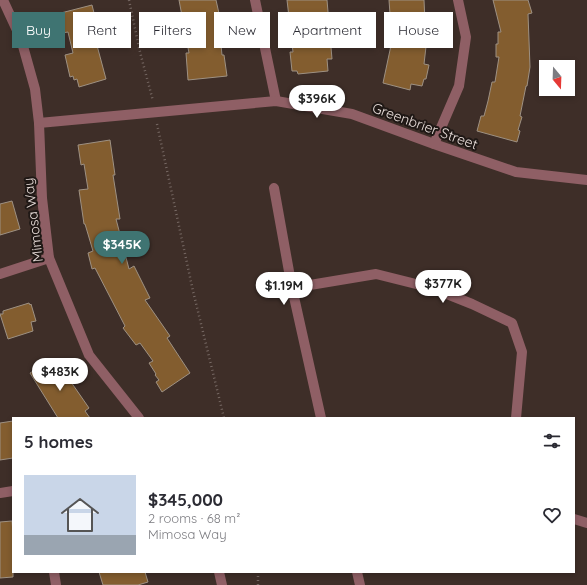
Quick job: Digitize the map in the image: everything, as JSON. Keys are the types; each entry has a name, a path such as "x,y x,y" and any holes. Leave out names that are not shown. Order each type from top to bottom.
{"street":[{"name":"Mimosa Way","path":"3,0 21,39 35,89 39,123 42,198 49,258 89,355 138,417"},
{"path":"255,0 276,101"},
{"path":"434,144 459,86 466,37 458,0"},
{"name":"Greenbrier Street","path":"39,123 276,101 352,114 516,172 587,180"},
{"path":"274,188 292,288 321,417"},
{"path":"0,274 49,258"},
{"path":"292,288 376,274 432,288 472,304 512,323 522,352 516,417"},
{"path":"0,493 12,491"},
{"path":"575,519 587,523"},
{"path":"54,573 56,585"},
{"path":"219,573 222,585"},
{"path":"357,573 360,585"}],"path":[{"path":"129,0 140,52 156,112 158,132 193,291 224,417"},
{"path":"258,573 258,585"}],"building":[{"path":"179,0 216,0 219,12 214,12 214,48 221,48 222,55 224,55 227,76 188,80 186,53 189,53 188,48 206,48 206,12 181,12"},
{"path":"287,0 327,0 328,12 288,12"},
{"path":"389,0 424,0 425,12 390,12"},
{"path":"493,0 528,0 532,13 528,14 530,67 520,116 522,117 518,130 520,131 517,142 477,131 481,116 484,116 492,82 495,82 499,57 496,57 496,44 498,44 498,32 501,32"},
{"path":"92,5 94,12 73,12 73,48 98,48 106,79 79,87 77,79 74,80 73,76 70,77 65,55 73,53 68,32 65,32 65,12"},
{"path":"293,48 331,48 332,59 327,59 328,71 298,74 297,71 292,71 290,52 293,52"},
{"path":"390,48 426,48 424,64 429,65 426,79 424,79 422,86 411,84 410,90 383,83"},
{"path":"110,140 115,175 113,175 120,219 116,219 129,269 134,266 150,298 145,300 170,336 167,338 190,373 162,392 156,382 159,380 149,363 153,361 140,343 136,345 123,328 125,326 95,268 92,269 88,253 93,251 84,224 79,190 88,189 84,164 81,165 78,145"},
{"path":"12,201 20,229 0,235 0,204"},
{"path":"29,303 30,305 31,304 36,321 31,322 33,331 8,339 0,314 3,314 3,311"},
{"path":"53,359 60,370 62,369 89,408 85,411 89,417 57,417 30,373"},
{"path":"12,421 12,458 0,460 0,423"},
{"path":"12,521 13,577 0,578 0,522"},
{"path":"99,573 145,573 148,582 138,585 103,585"}]}
